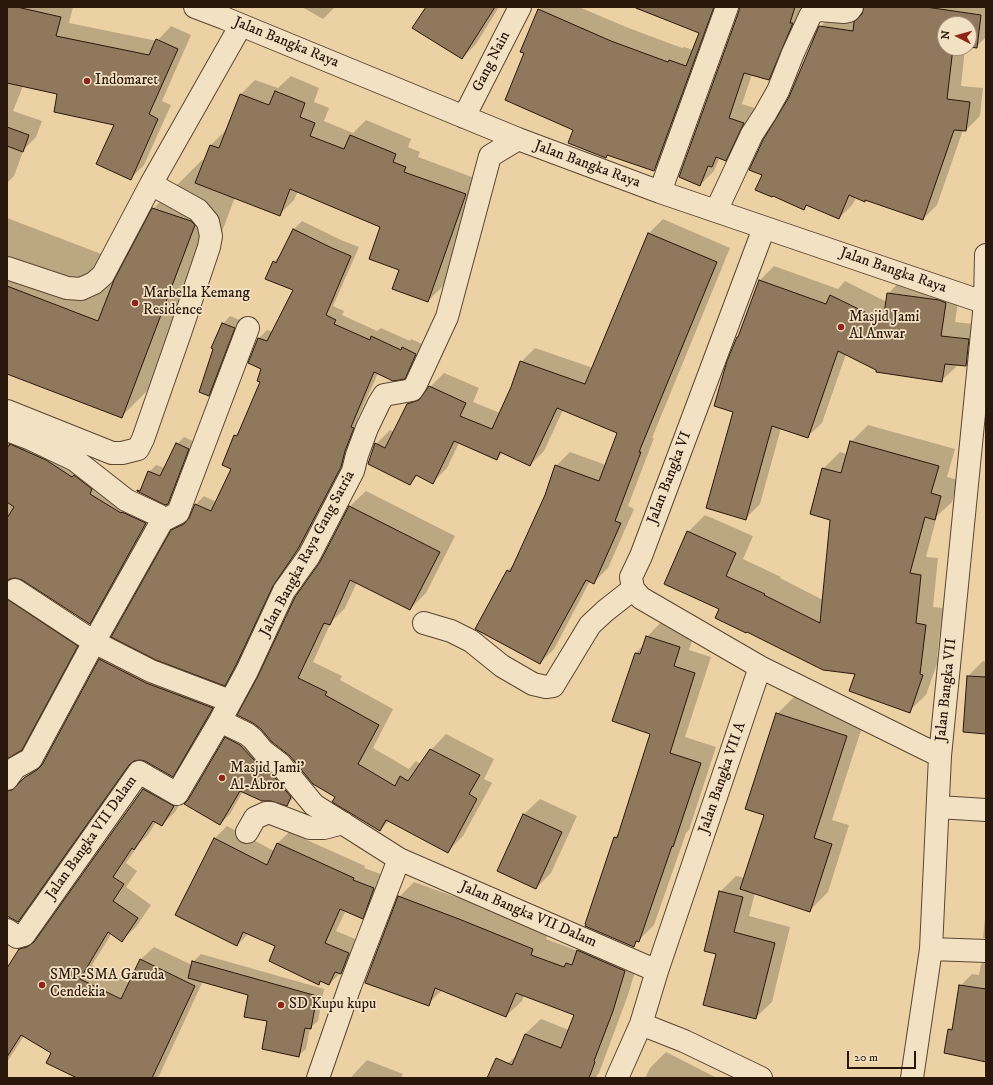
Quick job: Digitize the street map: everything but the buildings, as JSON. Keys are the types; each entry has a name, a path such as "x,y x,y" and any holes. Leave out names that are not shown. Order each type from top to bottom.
{"street":[{"name":"Jalan Bangka Raya","path":"195,7 232,16 518,139 660,192 986,303"},
{"name":"Gang Nain","path":"464,117 520,7"},
{"path":"660,192 727,7"},
{"path":"716,211 752,134 778,91 810,16 819,10 844,12 849,11 852,7"},
{"path":"7,268 67,288 81,289 94,284 103,275 151,184 232,16"},
{"name":"Jalan Bangka Raya Gang Satria","path":"220,721 247,671 284,592 309,556 353,471 367,428 379,403 384,396 412,390 416,384 447,317 490,156 518,139"},
{"path":"7,411 112,452 122,453 138,449 143,439 180,333 209,247 211,236 208,222 198,210 151,184"},
{"name":"Jalan Bangka VI","path":"633,590 631,578 644,548 764,228"},
{"name":"Jalan Bangka VII","path":"912,1078 931,949 940,756 986,303 986,255"},
{"path":"7,779 15,768 31,759 94,642 162,521 178,513 248,328"},
{"path":"7,430 31,439 75,460 126,500 158,515 162,521"},
{"path":"15,590 94,642 151,671 230,701"},
{"path":"424,623 451,631 471,641 502,666 533,684 546,687 553,686 590,625 605,611 633,590 641,598 760,667 940,756"},
{"name":"Jalan Bangka VII A","path":"617,1078 641,1024 657,971 760,667"},
{"name":"Jalan Bangka VII Dalam","path":"7,930 17,937 24,935 139,772 177,794 220,721 247,734 263,751 280,764 314,805 399,859 657,971"},
{"path":"938,807 986,810"},
{"path":"247,832 255,818 266,813 310,828 324,828 343,823"},
{"path":"318,1078 350,986 399,859"},
{"path":"931,949 986,951"},
{"path":"641,1024 684,1042 761,1078"}],"place":[{"name":"Indomaret","path":"87,81"},
{"name":"Marbella Kemang Residence","path":"135,303"},
{"name":"Masjid Jami Al Anwar","path":"841,327"},
{"name":"Masjid Jami' Al-Abror","path":"222,778"},
{"name":"SMP-SMA Garuda Cendekia","path":"42,985"},
{"name":"SD Kupu kupu","path":"281,1005"}]}
